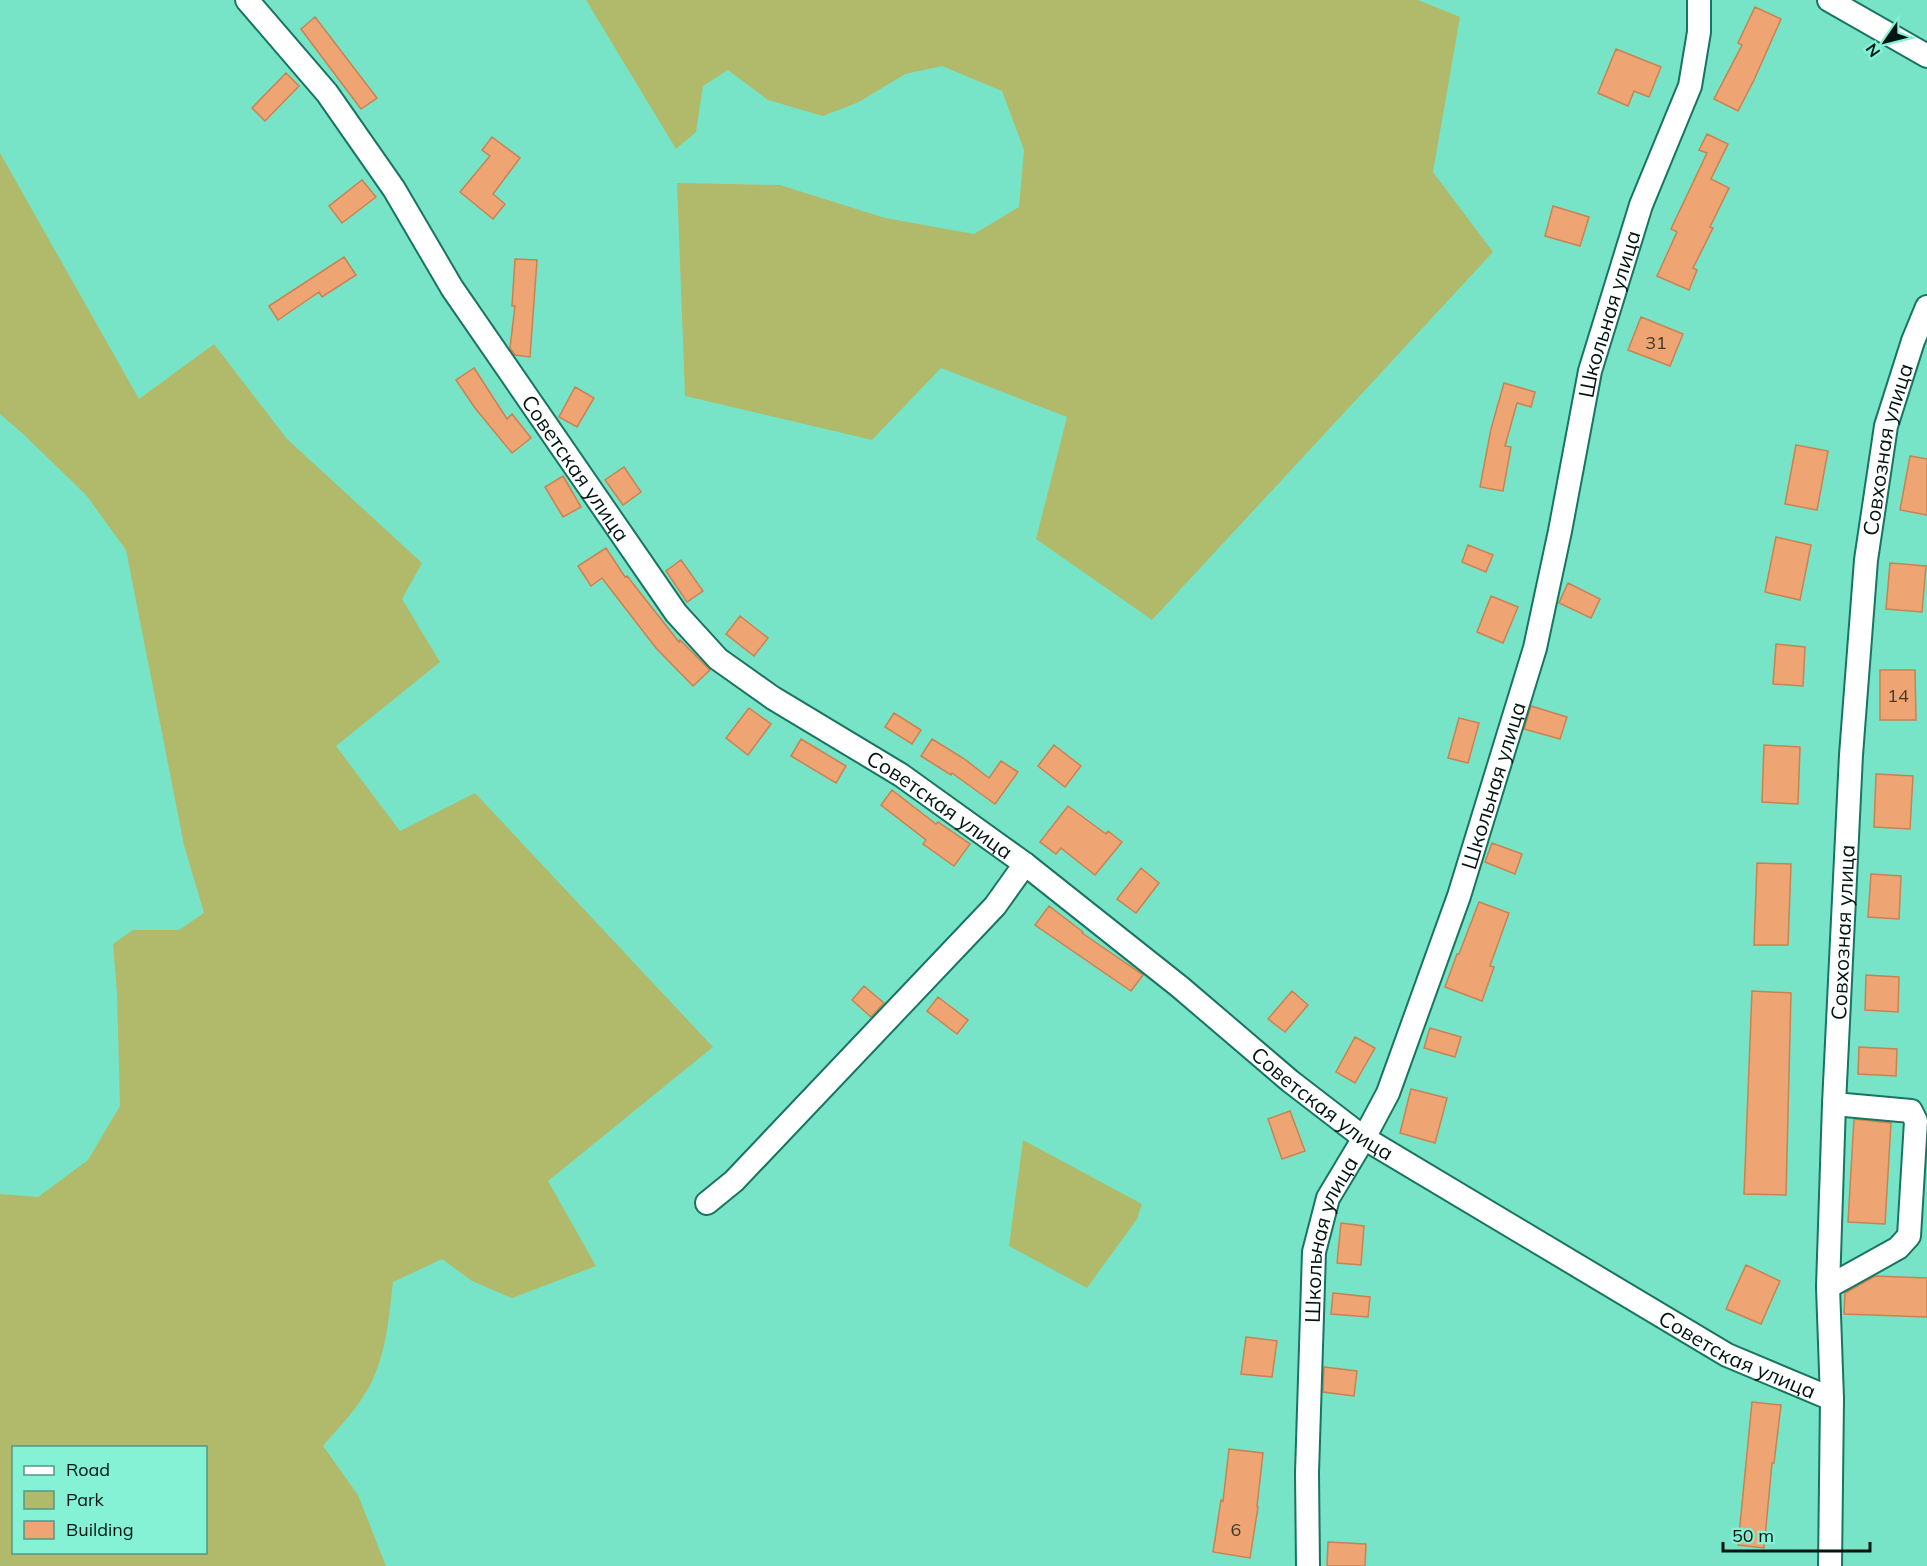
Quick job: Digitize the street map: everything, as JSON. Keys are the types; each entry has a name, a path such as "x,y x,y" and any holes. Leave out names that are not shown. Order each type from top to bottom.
{"street":[{"name":"Советская улица","path":"247,0 327,93 394,189 452,288 676,613 718,659 764,692 901,775 1025,864 1180,987 1290,1081 1364,1138 1727,1355 1832,1399"},
{"name":"Школьная улица","path":"1308,1566 1306,1473 1314,1252 1328,1198 1388,1093 1459,896 1535,648 1590,371 1641,205 1690,86 1699,32 1699,0"},
{"path":"1829,0 1927,56"},
{"name":"Совхозная улица","path":"1830,1566 1832,1399 1828,1287 1834,1104 1851,755 1866,560 1886,426 1913,341 1927,307"},
{"path":"707,1203 734,1181 995,906 1025,864"},
{"path":"1828,1287 1898,1248 1909,1236 1916,1121 1911,1112 1834,1104"}],"green space":[{"path":"586,0 1418,0 1460,17 1433,172 1493,252 1152,620 1036,539 1067,417 941,368 872,440 685,396 677,183 780,185 885,218 974,234 1019,207 1024,150 1002,91 942,66 905,74 859,102 823,116 768,100 728,70 703,86 696,132 676,149"},
{"path":"0,153 139,399 214,344 287,439 422,563 402,599 440,662 336,746 400,831 475,793 713,1047 548,1181 596,1266 512,1298 472,1281 442,1259 393,1282 389,1319 373,1379 357,1406 323,1446 358,1495 386,1566 0,1566 0,1194 38,1197 88,1160 120,1106 117,993 113,944 133,930 179,930 204,913 184,845 126,550 86,495 0,414"},
{"path":"1023,1140 1142,1204 1137,1219 1087,1288 1009,1246"}],"building":[{"path":"1755,7 1781,19 1738,111 1714,99 1742,45 1738,43"},
{"path":"315,17 377,98 361,109 301,29"},
{"path":"1616,49 1661,67 1649,97 1634,91 1628,106 1598,93"},
{"path":"286,73 299,86 265,121 252,108"},
{"path":"1707,134 1728,144 1711,179 1729,188 1710,227 1713,228 1693,268 1697,270 1689,290 1657,276 1677,232 1671,229 1707,153 1699,150"},
{"path":"492,137 520,158 493,194 505,204 493,219 460,192 490,156 482,150"},
{"path":"362,180 376,197 342,223 329,206"},
{"path":"1553,206 1589,217 1580,246 1545,236"},
{"path":"344,257 356,275 322,297 319,292 278,320 269,306"},
{"path":"515,259 537,260 530,357 515,355 510,348 515,306 512,306"},
{"path":"1641,317 1683,334 1670,366 1628,350"},
{"path":"474,368 507,419 512,414 531,438 512,453 475,408 456,380"},
{"path":"1504,383 1535,392 1531,407 1517,403 1505,446 1511,447 1503,491 1480,487 1491,429"},
{"path":"575,387 594,398 577,427 559,417"},
{"path":"1796,445 1828,451 1817,510 1785,504"},
{"path":"1910,456 1927,459 1927,515 1900,510"},
{"path":"624,467 641,492 623,505 605,480"},
{"path":"563,476 581,507 563,517 545,487"},
{"path":"1776,537 1811,545 1800,600 1765,592"},
{"path":"1468,545 1493,555 1486,572 1462,562"},
{"path":"606,548 625,577 627,576 679,642 680,640 710,670 693,686 656,648 602,578 591,586 578,566"},
{"path":"681,560 703,591 687,602 666,571"},
{"path":"1890,563 1926,566 1922,612 1886,609"},
{"path":"1568,583 1600,599 1591,618 1559,603"},
{"path":"1491,596 1518,607 1503,643 1477,632"},
{"path":"740,616 768,638 754,656 726,634"},
{"path":"1776,644 1805,647 1803,686 1773,684"},
{"path":"1880,670 1915,670 1916,720 1880,720"},
{"path":"1531,706 1567,717 1560,739 1524,729"},
{"path":"749,708 771,724 748,755 726,738"},
{"path":"894,713 921,730 912,744 885,727"},
{"path":"1459,718 1479,723 1468,763 1448,758"},
{"path":"801,739 846,766 836,783 791,756"},
{"path":"932,739 963,758 989,778 1001,761 1018,772 995,804 952,773 951,775 921,756"},
{"path":"1054,745 1081,766 1065,787 1038,766"},
{"path":"1764,745 1800,747 1798,804 1762,802"},
{"path":"1876,774 1913,776 1910,829 1874,827"},
{"path":"892,790 936,824 938,822 970,844 954,866 923,844 926,840 881,805"},
{"path":"1068,806 1106,834 1108,831 1122,842 1095,875 1061,848 1056,854 1040,842"},
{"path":"1492,843 1522,854 1515,874 1485,862"},
{"path":"1757,863 1791,864 1788,945 1754,945"},
{"path":"1141,868 1159,883 1136,913 1117,899"},
{"path":"1871,874 1901,876 1899,919 1868,917"},
{"path":"1479,902 1509,913 1490,966 1494,967 1482,1001 1445,987"},
{"path":"1049,906 1082,933 1143,975 1131,991 1035,925"},
{"path":"1866,975 1899,977 1898,1012 1865,1010"},
{"path":"864,986 884,1003 871,1017 852,1000"},
{"path":"1292,991 1308,1005 1285,1032 1268,1019"},
{"path":"1752,991 1791,993 1786,1195 1744,1194"},
{"path":"938,997 968,1020 957,1034 927,1011"},
{"path":"1430,1028 1461,1037 1455,1057 1424,1048"},
{"path":"1355,1037 1375,1048 1355,1083 1336,1072"},
{"path":"1859,1047 1897,1049 1896,1076 1858,1074"},
{"path":"1411,1089 1447,1098 1435,1143 1400,1133"},
{"path":"1290,1111 1305,1151 1282,1159 1268,1119"},
{"path":"1854,1119 1891,1123 1885,1224 1848,1222"},
{"path":"1341,1223 1364,1226 1361,1265 1337,1263"},
{"path":"1746,1265 1780,1281 1761,1324 1726,1309"},
{"path":"1875,1276 1927,1278 1927,1317 1844,1314 1845,1293"},
{"path":"1333,1293 1370,1297 1368,1317 1331,1314"},
{"path":"1246,1337 1277,1341 1272,1377 1241,1374"},
{"path":"1324,1367 1357,1371 1354,1396 1323,1392"},
{"path":"1752,1402 1781,1405 1774,1463 1772,1463 1764,1548 1738,1545"},
{"path":"1229,1449 1263,1453 1250,1558 1213,1552 1221,1500 1223,1501"},
{"path":"1328,1542 1366,1544 1365,1566 1327,1566"}]}
